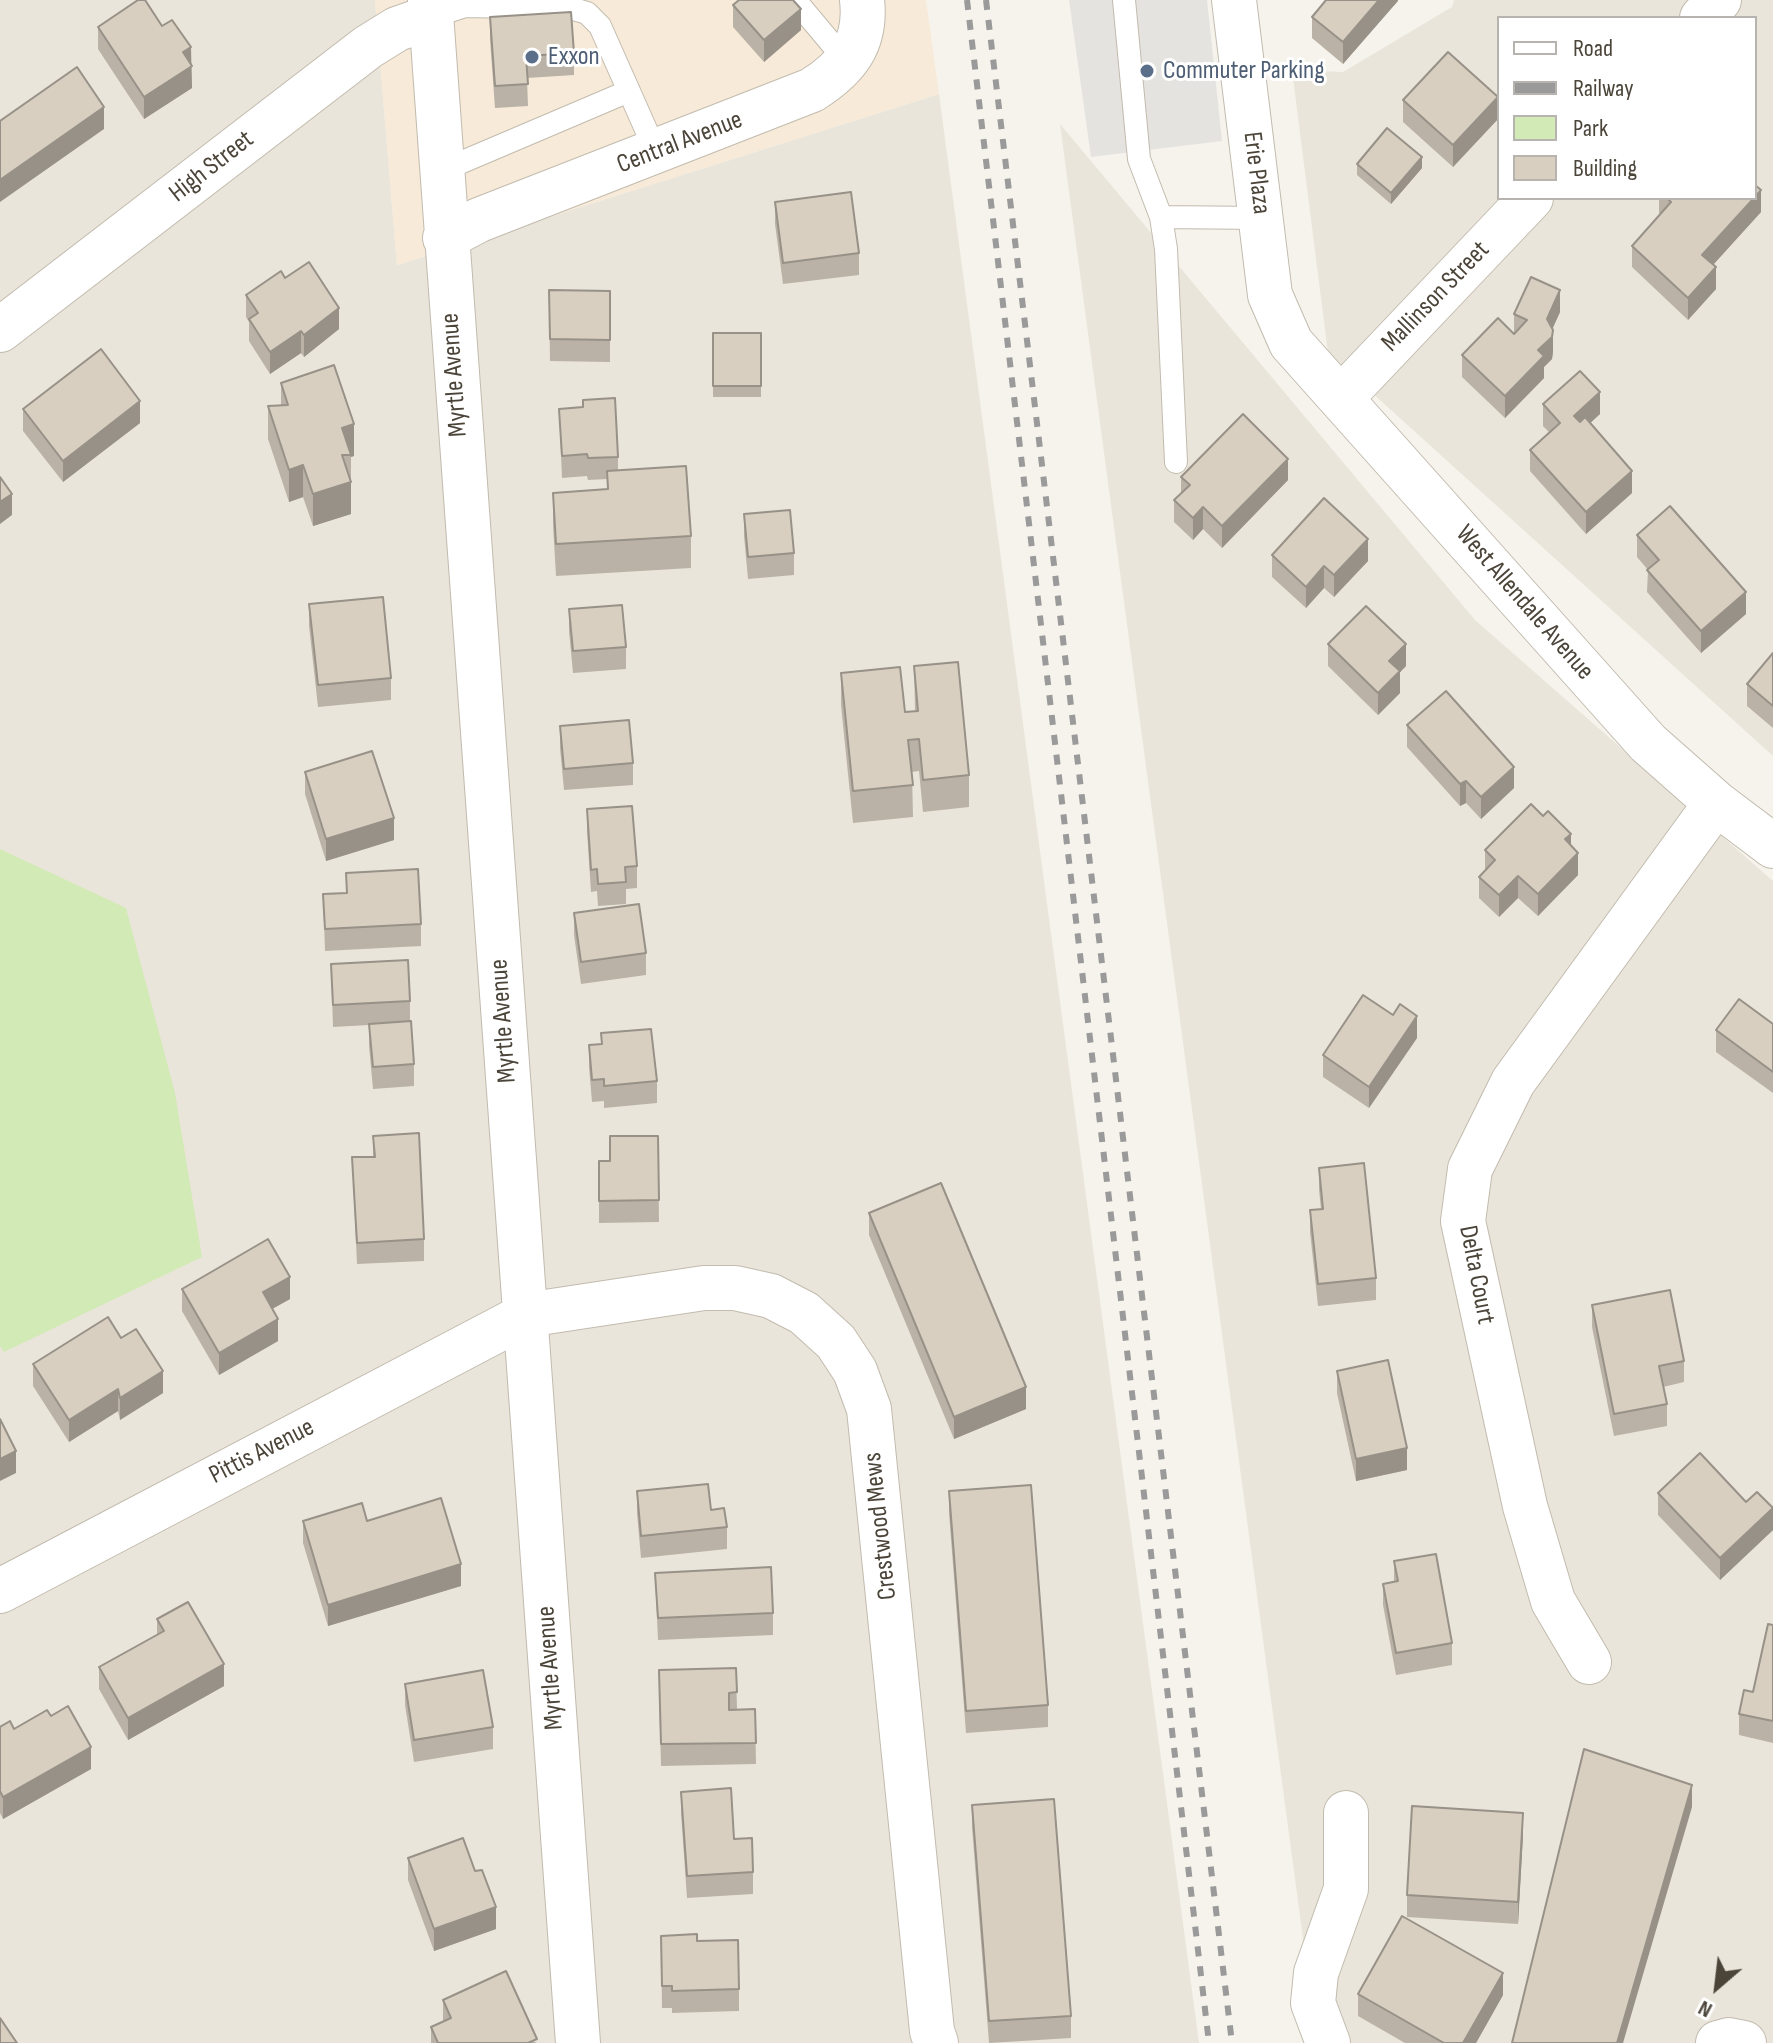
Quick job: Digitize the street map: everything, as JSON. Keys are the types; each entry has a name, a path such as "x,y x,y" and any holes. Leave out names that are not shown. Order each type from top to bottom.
{"street":[{"name":"Central Avenue","path":"445,238 479,220 812,90 847,62 862,29 862,0"},
{"name":"Erie Plaza","path":"1234,0 1270,295 1291,343"},
{"path":"1704,16 1719,0"},
{"name":"Myrtle Avenue","path":"431,9 445,238 578,2043"},
{"name":"High Street","path":"0,330 368,47 431,9"},
{"name":"Mallinson Street","path":"1342,397 1529,200"},
{"name":"West Allendale Avenue","path":"1291,343 1648,743 1716,803 1773,846"},
{"name":"Delta Court","path":"1589,1662 1553,1601 1525,1506 1463,1221 1468,1182 1485,1135 1513,1082 1716,803"},
{"name":"Crestwood Mews","path":"526,1315 704,1288 735,1288 771,1296 804,1313 836,1342 855,1371 869,1409 932,2031 936,2043"},
{"name":"Pittis Avenue","path":"0,1591 526,1315"},
{"path":"1328,2043 1313,2003 1316,1973 1346,1889 1346,1813"},
{"path":"1718,2043 1744,2043"}],"lane":[{"path":"795,0 847,62"},
{"path":"1124,0 1139,159 1161,217 1166,249 1176,462"},
{"path":"431,9 465,6 570,8 587,13 600,26 656,152"},
{"path":"441,171 629,91"},
{"path":"1161,217 1262,218"}],"shaded area":[{"path":"0,0 375,0 397,265 939,94 1199,2043 0,2043"},
{"path":"375,0 926,0 939,94 397,265"},
{"name":"Commuter Parking","path":"1069,0 1207,0 1222,141 1091,157"},
{"path":"1454,0 1773,0 1773,756 1328,353 1292,70 1343,72 1452,7"},
{"path":"1060,124 1475,620 1773,881 1773,2043 1317,2043"}],"green space":[{"path":"0,849 126,908 175,1093 202,1257 4,1352 0,1346"}],"building":[{"path":"138,0 145,0 162,26 172,20 191,47 183,52 192,66 144,97 98,27"},
{"path":"739,0 793,0 801,9 764,40 733,5"},
{"path":"1326,0 1379,0 1343,42 1312,17"},
{"path":"571,12 574,53 526,56 528,84 495,86 490,17"},
{"path":"1448,52 1497,96 1453,145 1403,100"},
{"path":"77,67 104,107 0,180 0,121"},
{"path":"1387,128 1422,157 1391,193 1357,164"},
{"path":"851,192 859,253 783,263 775,202"},
{"path":"1669,200 1752,200 1702,255 1716,267 1688,298 1632,246 1671,202"},
{"path":"309,262 339,308 304,335 301,331 270,352 249,319 258,313 246,295 281,271 285,278"},
{"path":"1531,277 1560,290 1547,319 1553,330 1552,337 1538,350 1544,356 1505,396 1462,355 1498,318 1514,334 1527,320 1514,314"},
{"path":"549,290 610,291 610,340 550,339"},
{"path":"713,333 761,333 761,386 713,386"},
{"path":"101,349 140,401 63,461 23,409"},
{"path":"334,365 354,424 342,428 351,455 342,455 351,482 313,494 303,465 289,470 268,406 288,405 281,383"},
{"path":"1580,371 1600,392 1574,416 1580,422 1585,417 1632,471 1586,512 1530,450 1560,423 1543,404"},
{"path":"615,398 618,457 588,458 587,454 562,456 559,409 583,407 583,400"},
{"path":"1243,414 1288,459 1222,526 1203,507 1193,518 1174,500 1190,485 1181,477"},
{"path":"686,466 691,536 556,544 553,493 608,489 607,471"},
{"path":"0,477 12,494 0,502"},
{"path":"1324,498 1368,539 1334,575 1324,566 1306,587 1272,555"},
{"path":"1670,506 1746,592 1701,631 1647,570 1659,560 1637,535"},
{"path":"790,510 794,553 748,557 744,514"},
{"path":"383,597 391,678 318,685 309,604"},
{"path":"622,605 626,647 573,651 569,609"},
{"path":"1366,606 1406,644 1389,661 1400,671 1378,693 1328,644"},
{"path":"1773,653 1773,706 1747,684"},
{"path":"958,662 969,775 923,780 919,739 908,740 913,785 853,791 841,673 900,667 905,712 918,711 914,666"},
{"path":"1446,691 1514,767 1481,797 1466,781 1460,784 1407,725"},
{"path":"629,720 633,763 564,769 560,726"},
{"path":"372,751 394,818 326,839 305,772"},
{"path":"1531,804 1543,816 1548,811 1571,834 1565,839 1578,853 1538,894 1518,876 1499,895 1479,877 1495,860 1485,850"},
{"path":"632,806 637,866 625,867 626,882 598,884 597,869 591,870 587,809"},
{"path":"418,869 421,924 325,929 323,894 347,893 346,873"},
{"path":"639,904 646,953 581,962 574,913"},
{"path":"408,960 410,1001 333,1005 331,964"},
{"path":"1363,995 1393,1015 1400,1004 1417,1016 1369,1087 1323,1055"},
{"path":"1739,999 1773,1024 1773,1072 1716,1030"},
{"path":"411,1021 414,1064 373,1067 369,1024"},
{"path":"651,1029 657,1081 604,1086 604,1079 592,1080 589,1045 602,1044 601,1033"},
{"path":"419,1133 424,1239 357,1243 352,1157 375,1157 373,1136"},
{"path":"610,1136 658,1136 659,1200 599,1201 599,1161 610,1161"},
{"path":"1364,1163 1376,1278 1318,1284 1310,1210 1323,1209 1319,1168"},
{"path":"941,1183 1026,1387 954,1417 869,1213"},
{"path":"268,1239 290,1277 263,1292 278,1319 219,1353 182,1289"},
{"path":"1670,1290 1684,1361 1659,1366 1667,1404 1614,1414 1592,1305"},
{"path":"108,1317 121,1338 136,1329 163,1371 120,1398 118,1389 69,1420 33,1364"},
{"path":"1388,1360 1407,1448 1356,1459 1337,1371"},
{"path":"0,1419 16,1451 0,1459"},
{"path":"1700,1453 1746,1502 1757,1492 1773,1508 1720,1558 1658,1493"},
{"path":"708,1484 711,1510 724,1508 727,1527 641,1536 637,1491"},
{"path":"1031,1485 1048,1705 966,1711 949,1491"},
{"path":"441,1498 461,1564 328,1605 303,1521 362,1503 367,1521"},
{"path":"1436,1554 1452,1643 1396,1653 1383,1584 1398,1581 1394,1561"},
{"path":"771,1567 773,1613 658,1618 655,1573"},
{"path":"188,1602 224,1664 128,1718 99,1667 164,1631 157,1619"},
{"path":"1768,1624 1773,1625 1773,1721 1739,1714 1744,1690 1753,1692"},
{"path":"736,1668 737,1692 729,1693 729,1710 755,1709 756,1743 661,1744 659,1670"},
{"path":"483,1670 493,1727 414,1740 405,1684"},
{"path":"68,1706 91,1747 3,1797 0,1791 0,1727 10,1721 14,1729 47,1710 51,1716"},
{"path":"1584,1749 1692,1785 1617,2043 1512,2043"},
{"path":"731,1788 734,1839 752,1838 753,1872 687,1876 681,1792"},
{"path":"1054,1799 1071,2016 989,2021 972,1805"},
{"path":"1412,1806 1523,1813 1518,1902 1407,1895"},
{"path":"463,1838 475,1871 482,1870 496,1907 434,1929 408,1858"},
{"path":"1402,1916 1503,1973 1463,2043 1444,2043 1358,1994"},
{"path":"697,1934 697,1941 738,1940 739,1989 672,1991 672,1986 662,1986 661,1936"},
{"path":"506,1971 537,2039 528,2043 438,2043 431,2027 451,2018 443,2000"},
{"path":"0,2018 17,2043 0,2043"}],"railway":[{"path":"967,0 1209,2043"},
{"path":"986,0 1232,2043"}],"place":[{"name":"Exxon","path":"532,57"},
{"name":"Commuter Parking","path":"1147,71"}]}
